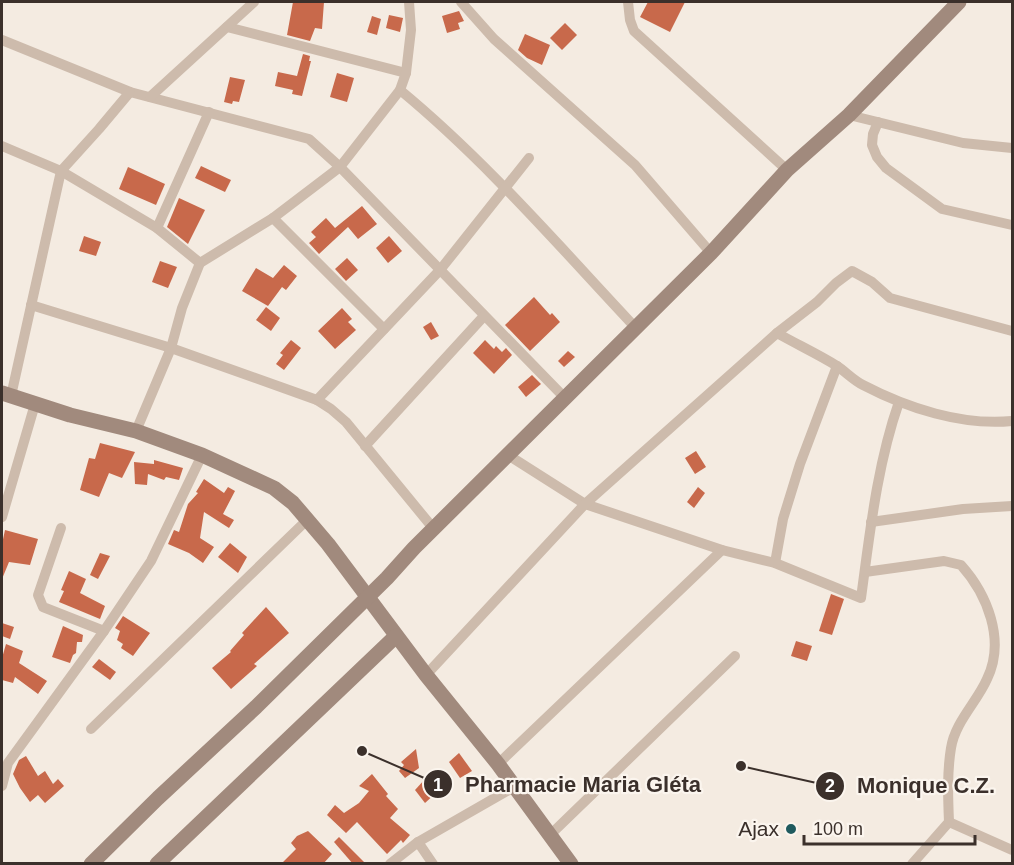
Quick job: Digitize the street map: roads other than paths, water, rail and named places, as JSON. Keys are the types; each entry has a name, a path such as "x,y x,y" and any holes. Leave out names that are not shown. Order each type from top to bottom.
{"street":[{"path":"150,97 194,54 254,2"},
{"path":"135,432 171,348 182,308 200,263 273,218 340,167 400,90 406,73 411,30 409,2"},
{"path":"462,2 494,39 635,165 711,253"},
{"path":"628,2 634,31 787,170"},
{"path":"91,864 367,598 433,528 711,253 787,170 849,115 959,2"},
{"path":"227,27 406,73"},
{"path":"2,40 130,92 309,139 340,167 564,397"},
{"path":"400,90 435,119 504,188 635,327"},
{"path":"130,92 61,171 31,305 6,395 135,432 202,455 274,488 293,503 328,544 426,675 498,764 571,864"},
{"path":"157,228 209,112"},
{"path":"849,115 963,143 1012,148"},
{"path":"878,122 873,134 872,145 877,157 886,168 942,209 1012,225"},
{"path":"2,146 61,171 157,228 200,263"},
{"path":"317,400 440,270 529,158"},
{"path":"273,218 384,329"},
{"path":"426,675 585,504 777,333 818,302 836,282 852,271 872,282 890,298 1012,332"},
{"path":"31,305 171,348 317,400 346,422 433,528"},
{"path":"365,446 484,316"},
{"path":"777,333 837,366 860,384 899,402 958,418 996,423 1012,421"},
{"path":"775,563 783,519 800,464 837,366"},
{"path":"508,455 585,504 722,549 775,563 861,598 871,522 888,434 899,402"},
{"path":"2,517 35,404"},
{"path":"2,786 8,763 104,631 151,561 202,455"},
{"path":"871,522 963,509 1012,506"},
{"path":"91,729 307,519"},
{"path":"60,528 38,595 43,607 104,631"},
{"path":"498,764 722,549"},
{"path":"865,572 944,561 961,565 981,591 990,616 995,644 992,668 987,680 965,714 951,747 948,790 949,822 912,864"},
{"path":"157,864 396,636"},
{"path":"550,835 735,656"},
{"path":"390,864 418,842 514,787"},
{"path":"949,822 1012,850"},
{"path":"418,842 433,864"}],"place":[{"name":"Pharmacie Maria Gléta","path":"362,751"},
{"name":"Monique C.Z.","path":"741,766"},
{"name":"Ajax","path":"791,829"}]}
